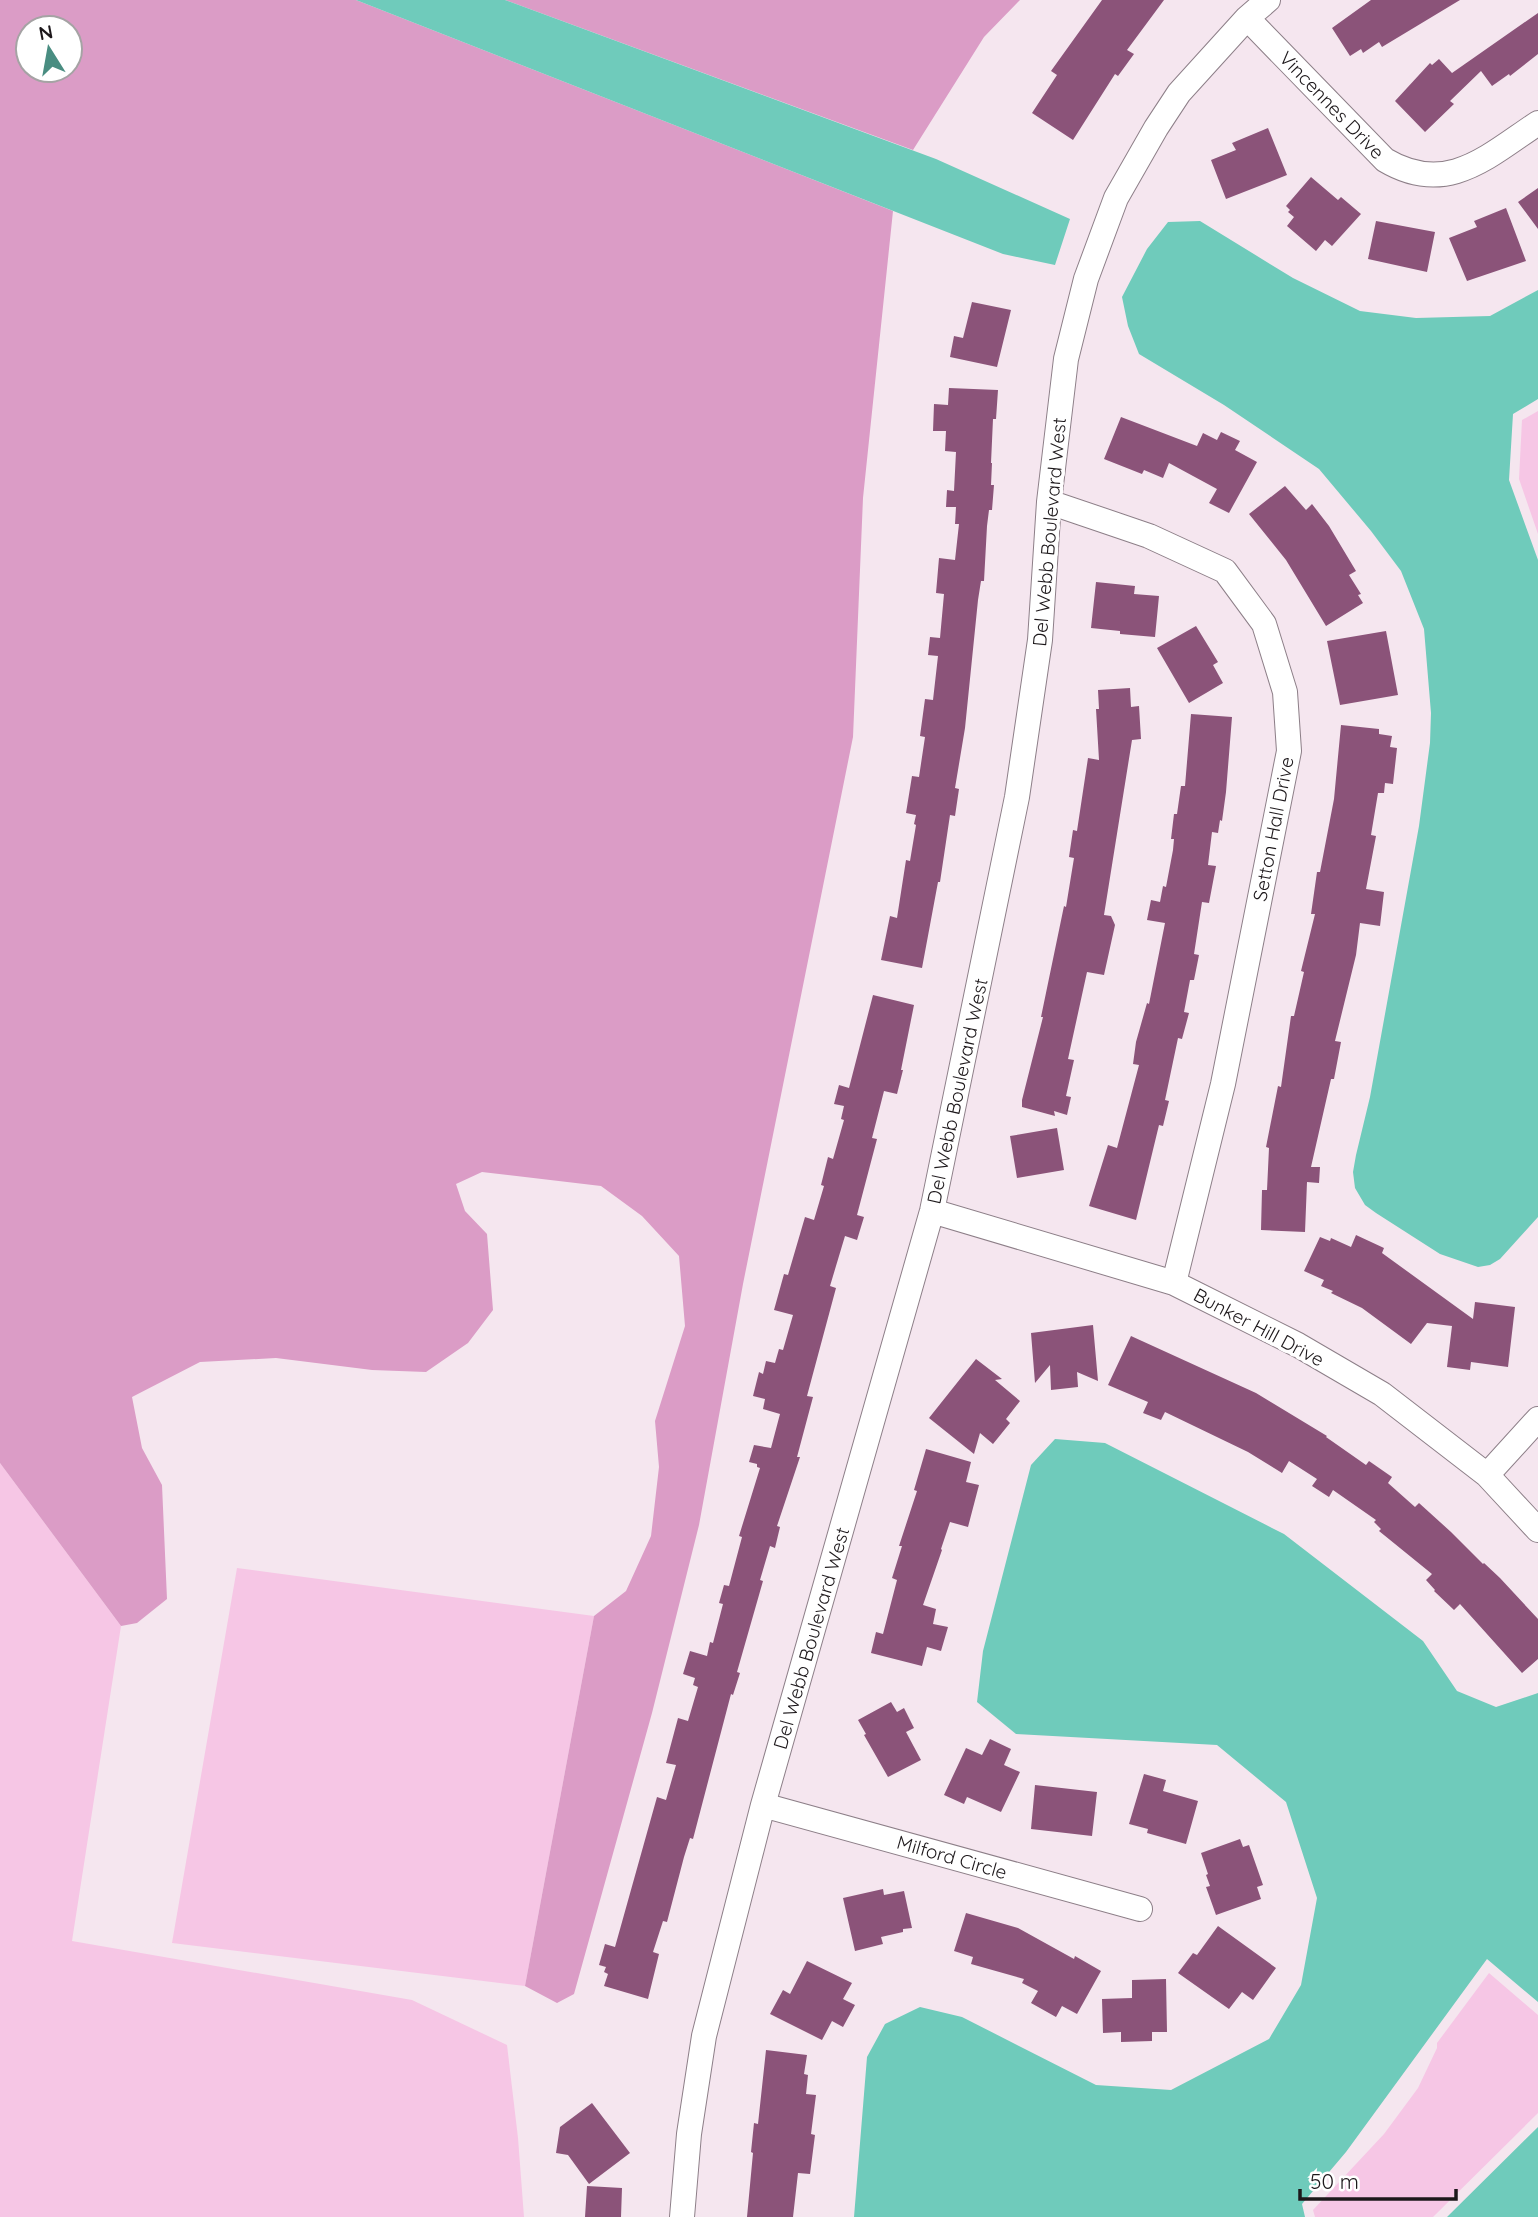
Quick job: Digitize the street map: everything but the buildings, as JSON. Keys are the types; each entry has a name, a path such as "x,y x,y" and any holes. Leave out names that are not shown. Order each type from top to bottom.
{"street":[{"name":"Del Webb Boulevard West","path":"682,2217 689,2134 704,2036 763,1805 932,1211 1017,797 1040,640 1049,502 1066,359 1086,279 1116,198 1179,93 1247,18 1268,0"},
{"name":"Vincennes Drive","path":"1247,18 1385,160 1399,169 1414,174 1448,175 1466,169 1538,123"},
{"name":"Setton Hall Drive","path":"1049,502 1149,536 1226,571 1264,624 1285,692 1289,751 1223,1084 1174,1283"},
{"name":"Bunker Hill Drive","path":"932,1211 1174,1283 1298,1345 1382,1394 1487,1475 1538,1530"},
{"path":"1487,1475 1538,1419"},
{"name":"Milford Circle","path":"763,1805 1140,1909"}],"shaded area":[{"path":"0,0 356,0 893,211 863,498 853,737 743,1284 699,1525 652,1713 574,1994 557,2003 525,1986 594,1616 626,1591 651,1536 659,1467 655,1421 685,1326 679,1256 642,1216 601,1186 482,1172 456,1184 465,1211 487,1234 493,1310 468,1343 426,1372 372,1370 276,1358 200,1362 132,1397 142,1448 162,1485 167,1599 137,1623 121,1626 0,1463"},
{"path":"356,0 505,0 936,159 1070,219 1055,265 1003,254"},
{"path":"505,0 1020,0 984,37 913,150"},
{"path":"1200,221 1293,278 1360,311 1416,318 1490,316 1538,290 1538,399 1513,414 1509,480 1538,560 1538,1217 1500,1259 1490,1265 1478,1267 1440,1254 1365,1205 1355,1188 1353,1172 1370,1097 1419,826 1430,743 1431,713 1424,629 1401,571 1319,469 1224,405 1139,354 1128,326 1122,297 1147,249 1168,222"},
{"path":"1538,411 1538,534 1519,479 1522,420"},
{"path":"1055,1439 1105,1443 1284,1534 1423,1641 1457,1691 1496,1707 1538,1693 1538,2002 1487,1959 1346,2152 1302,2204 1305,2217 854,2217 867,2057 885,2024 920,2007 962,2017 1096,2085 1171,2090 1269,2039 1301,1985 1317,1898 1286,1802 1217,1745 1016,1734 977,1702 983,1651 1031,1465"},
{"path":"0,1463 121,1626 72,1941 412,2000 507,2045 524,2217 0,2217"},
{"path":"237,1568 594,1616 525,1986 172,1943"},
{"path":"1489,1973 1538,2015 1538,2113 1433,2217 1315,2217 1313,2210 1384,2134 1418,2088 1437,2043"},
{"path":"1538,2127 1538,2217 1447,2217"}]}
